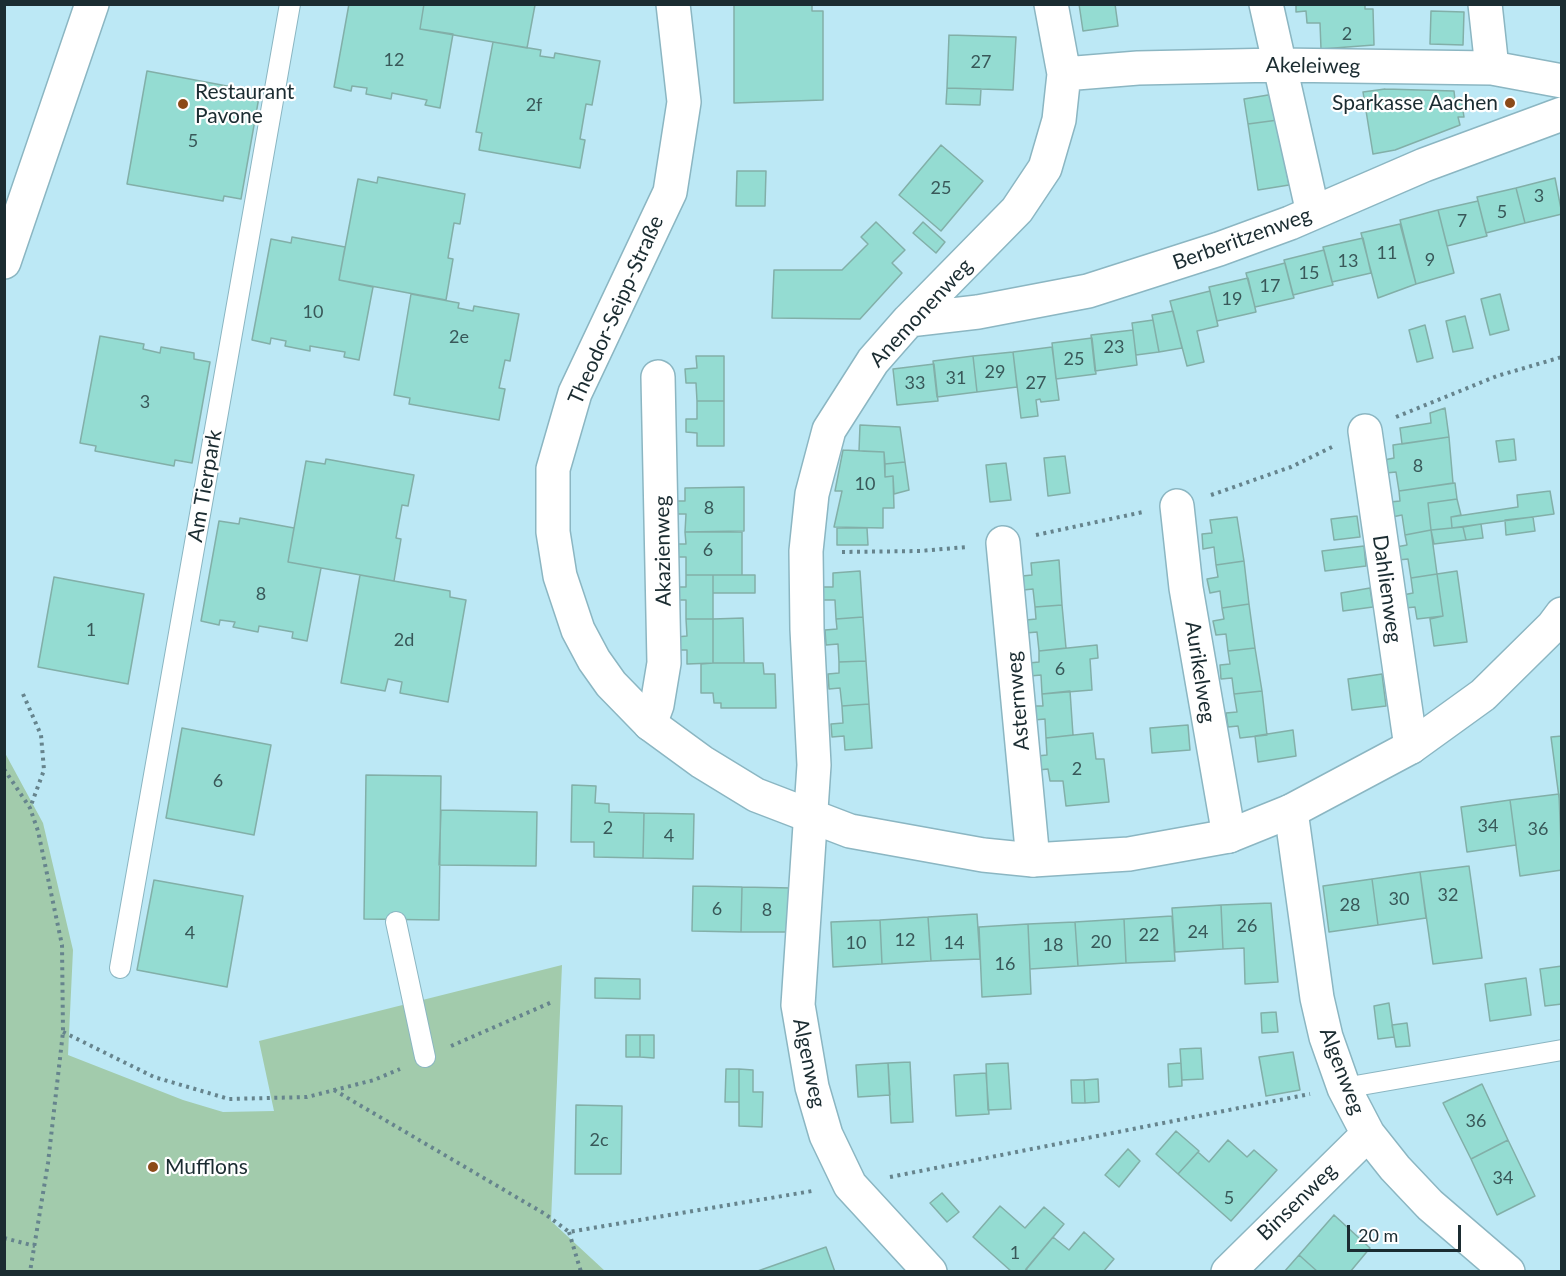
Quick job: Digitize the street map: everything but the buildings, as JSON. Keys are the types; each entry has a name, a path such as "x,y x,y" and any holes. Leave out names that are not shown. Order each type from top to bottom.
{"street":[{"path":"4,262 92,4"},
{"name":"Theodor-Seipp-Straße","path":"673,4 684,102 670,192 575,393 553,469 553,532 560,576 578,630 594,660 611,684 650,724 702,762 756,795 850,831 983,855 1033,860 1129,854 1229,836 1291,811 1411,747 1483,695 1553,626 1562,614"},
{"name":"Anemonenweg","path":"812,817 814,765 806,562 812,494 829,430 873,361 909,320 1017,210 1045,168 1059,120 1064,74 1052,4"},
{"path":"1266,4 1313,213"},
{"path":"1485,4 1492,68"},
{"name":"Akeleiweg","path":"1064,74 1138,68 1278,65 1492,68 1562,81"},
{"name":"Berberitzenweg","path":"909,320 978,312 1088,291 1219,249 1313,213 1434,161 1562,114"},
{"name":"Akazienweg","path":"650,724 662,683 664,652 658,377"},
{"name":"Dahlienweg","path":"1365,430 1411,747"},
{"name":"Aurikelweg","path":"1177,506 1186,588 1229,836"},
{"name":"Asternweg","path":"1003,543 1033,860"},
{"name":"Algenweg","path":"1291,811 1317,998 1326,1037 1344,1088 1368,1134 1430,1205 1508,1272"},
{"name":"Algenweg","path":"812,817 803,905 798,1005 812,1087 826,1135 850,1185 930,1272"},
{"name":"Binsenweg","path":"1228,1272 1368,1134"}],"lane":[{"name":"Am Tierpark","path":"120,968 290,4"},
{"path":"396,922 425,1057"},
{"path":"1344,1088 1562,1050"}],"path":[{"path":"23,694 41,735 44,770 30,808"},
{"path":"4,769 30,808 38,831 62,945 63,1032 48,1163 30,1272"},
{"path":"63,1032 153,1077 229,1099 307,1097 374,1080 552,1002"},
{"path":"569,1232 850,1185 1344,1088"},
{"path":"334,1090 545,1214 569,1232 581,1272"},
{"path":"4,1238 34,1246"}],"green space":[{"path":"5,753 43,823 73,950 68,1055 183,1100 223,1112 274,1111 259,1041 562,965 551,1221 605,1271 5,1271"}],"place":[{"name":"Sparkasse Aachen","path":"1510,103"},
{"name":"Restaurant Pavone","path":"183,104"},
{"name":"Mufflons","path":"153,1167"}]}
